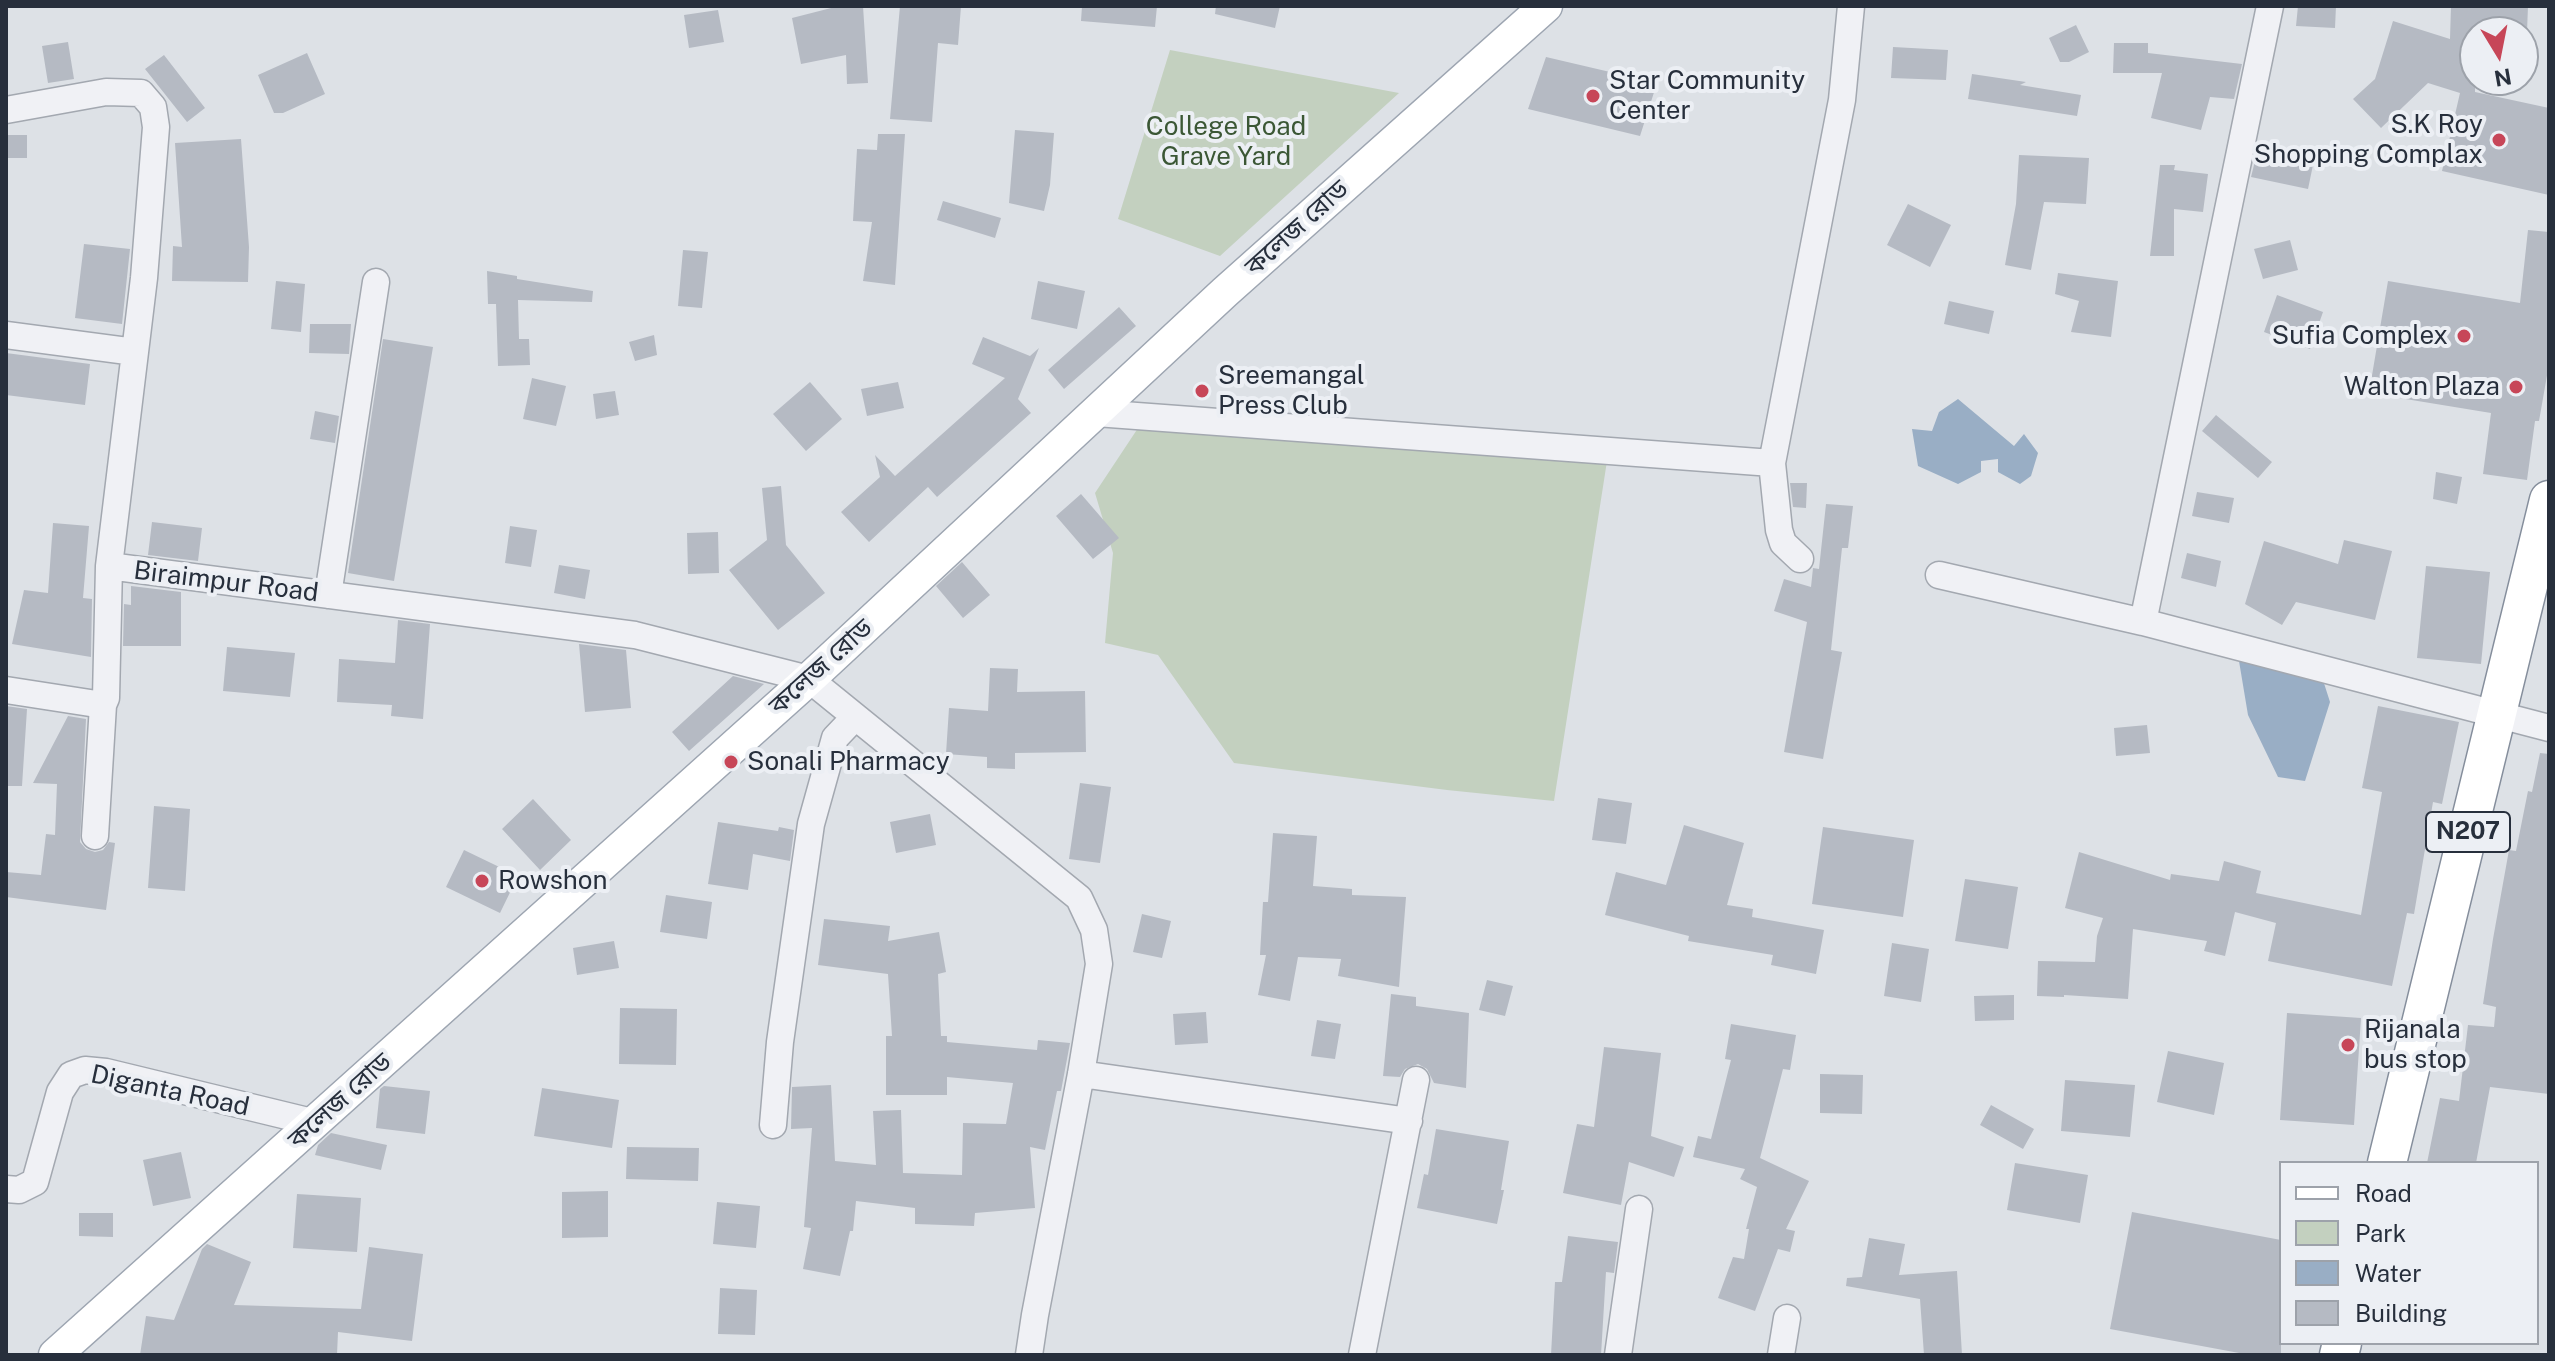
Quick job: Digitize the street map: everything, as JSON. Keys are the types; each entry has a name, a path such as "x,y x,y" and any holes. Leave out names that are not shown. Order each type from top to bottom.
{"highway":[{"name":"N207","path":"2387,1161 2549,500"}],"main road":[{"name":"কলেজ রোড","path":"55,1355 809,679 1225,292 1546,6"}],"street":[{"path":"1800,559 1783,543 1779,530 1772,463 1842,100 1851,6"},
{"path":"2143,622 2270,6"},
{"name":"Biraimpur Road","path":"6,110 106,92 141,93 153,107 156,127 144,278 109,566 635,635 809,679"},
{"path":"328,595 376,282"},
{"path":"6,335 135,352"},
{"path":"1096,413 1772,463"},
{"path":"95,836 103,705 106,698 109,566"},
{"path":"1939,575 2143,622 2549,728"},
{"path":"809,679 1079,898 1094,930 1099,964 1029,1355"},
{"path":"6,690 103,705"},
{"path":"773,1125 780,1042 811,824 835,738 855,717"},
{"name":"Diganta Road","path":"6,1189 19,1190 35,1182 60,1092 71,1075 85,1070 106,1072 316,1123"},
{"path":"1081,1074 1409,1121"},
{"path":"1362,1355 1416,1080"},
{"path":"1618,1355 1639,1209"},
{"path":"1781,1355 1787,1318"}],"green space":[{"name":"College Road Grave Yard","path":"1170,50 1399,93 1220,256 1118,219"},
{"path":"1146,416 1607,461 1554,801 1234,763 1158,655 1105,643 1113,553 1095,493"}],"water":[{"path":"1958,399 2014,446 2024,434 2038,453 2031,476 2020,484 1998,472 1998,459 1981,461 1981,472 1958,484 1918,466 1912,429 1932,431 1939,412"},
{"path":"2238,655 2322,677 2330,702 2305,781 2278,777 2248,715"}],"building":[{"path":"839,6 863,6 868,83 847,84 846,55 801,64 792,18"},
{"path":"900,6 961,6 958,45 938,43 932,122 890,119"},
{"path":"1082,6 1157,6 1155,27 1081,21"},
{"path":"1216,6 1280,6 1275,28 1215,14"},
{"path":"2298,6 2336,6 2335,28 2296,26"},
{"path":"2451,6 2528,6 2528,16 2459,16 2459,93 2428,83 2381,128 2353,99 2375,79 2393,21 2450,39"},
{"path":"718,10 724,42 689,48 684,15"},
{"path":"2076,25 2089,52 2069,62 2060,62 2049,38"},
{"path":"68,42 74,79 48,83 42,46"},
{"path":"2114,43 2148,43 2148,53 2242,64 2234,99 2210,97 2201,130 2151,118 2162,73 2113,73"},
{"path":"1893,47 1948,50 1946,80 1891,78"},
{"path":"307,53 325,94 283,113 274,113 258,75"},
{"path":"164,55 205,108 187,122 145,69"},
{"name":"Star Community Center","path":"1546,57 1657,83 1640,136 1528,109"},
{"path":"1972,74 2081,95 2077,116 1968,99"},
{"path":"2459,96 2494,96 2549,108 2549,195 2442,171"},
{"path":"1015,130 1054,133 1050,185 1044,211 1009,203"},
{"path":"878,134 905,134 895,285 863,281 872,222 853,221 857,149 877,150"},
{"path":"6,135 27,135 27,158 6,158"},
{"path":"241,139 249,247 248,282 172,281 173,246 182,247 175,143"},
{"path":"2257,153 2313,165 2308,189 2251,177"},
{"path":"2019,155 2089,158 2086,204 2044,202 2031,270 2005,265 2016,204"},
{"path":"2160,165 2175,165 2174,170 2208,174 2203,212 2174,209 2174,256 2150,256"},
{"path":"943,201 1001,218 995,238 937,220"},
{"path":"1908,204 1951,225 1930,267 1887,245"},
{"name":"Sufia Complex","path":"2528,230 2549,232 2549,364 2539,421 2535,421 2527,480 2483,474 2491,413 2369,393 2388,281 2520,303"},
{"path":"2290,240 2298,270 2263,279 2254,249"},
{"path":"84,244 130,249 122,324 75,318"},
{"path":"683,250 708,252 702,308 678,306"},
{"path":"487,271 593,291 592,302 518,300 519,339 529,339 530,365 498,366 496,304 488,304"},
{"path":"2058,273 2118,281 2111,337 2071,332 2079,301 2055,294"},
{"path":"276,281 305,284 301,332 271,329"},
{"path":"1038,281 1085,291 1077,329 1031,319"},
{"path":"2277,295 2323,312 2310,349 2264,332"},
{"path":"1949,301 1994,311 1989,334 1944,324"},
{"path":"1119,307 1136,326 1064,389 1048,370"},
{"path":"310,324 351,324 349,354 309,353"},
{"path":"654,335 657,355 635,361 629,342"},
{"path":"983,337 1030,356 1039,348 1018,399 1031,413 937,497 928,487 869,542 841,512 880,477 875,455 895,476 1005,378 972,364"},
{"path":"383,339 433,347 394,581 348,573"},
{"path":"6,353 90,364 85,405 6,395"},
{"path":"532,378 566,386 556,426 523,419"},
{"path":"810,382 842,419 806,451 773,414"},
{"path":"898,382 904,408 867,416 861,389"},
{"path":"615,391 619,415 596,419 593,394"},
{"path":"315,411 339,416 335,443 310,439"},
{"path":"2216,415 2272,462 2258,478 2202,431"},
{"path":"2436,472 2462,477 2457,504 2433,499"},
{"path":"1790,483 1807,483 1806,508 1793,507"},
{"path":"781,486 786,545 825,593 778,630 729,570 767,540 762,488"},
{"path":"2197,492 2234,498 2229,523 2192,516"},
{"path":"1081,494 1119,538 1093,559 1056,516"},
{"path":"1826,504 1853,506 1848,548 1842,548 1831,650 1842,652 1823,759 1784,752 1807,622 1774,611 1784,579 1811,587 1813,568 1819,569"},
{"path":"152,522 202,528 198,561 148,555"},
{"path":"53,523 89,526 83,598 92,599 91,657 12,644 24,590 48,593"},
{"path":"510,526 537,530 531,567 505,563"},
{"path":"718,532 719,573 688,574 687,533"},
{"path":"2344,540 2392,551 2375,620 2296,602 2282,625 2245,604 2264,541 2338,564"},
{"path":"2187,553 2221,561 2216,587 2181,578"},
{"path":"962,562 990,595 963,618 936,586"},
{"path":"559,565 590,570 585,599 554,593"},
{"path":"2426,566 2490,572 2481,664 2417,658"},
{"path":"131,586 181,592 181,646 123,646 124,604 131,605"},
{"path":"398,620 430,624 423,719 391,716 392,705 337,702 339,659 395,663"},
{"path":"579,644 626,650 631,708 585,712"},
{"path":"227,647 295,653 290,697 223,691"},
{"path":"990,668 1018,669 1017,692 1085,691 1086,752 1015,753 1015,769 987,768 987,757 946,754 949,708 988,711"},
{"path":"733,676 764,684 689,751 672,732"},
{"path":"6,706 27,709 22,786 6,786"},
{"path":"2378,706 2459,722 2442,804 2433,802 2414,914 2407,913 2392,986 2268,961 2276,923 2235,912 2225,956 2204,951 2207,941 2133,929 2128,999 2037,996 2038,961 2095,962 2097,936 2103,918 2065,908 2079,852 2170,880 2171,874 2219,881 2224,861 2261,871 2256,893 2361,915 2382,792 2362,788"},
{"path":"68,716 86,719 80,842 86,849 95,852 103,850 109,842 115,843 106,910 6,897 6,872 41,875 46,834 55,835 57,784 33,783"},
{"path":"2147,725 2150,753 2116,756 2114,728"},
{"path":"2540,753 2549,754 2549,1094 2490,1087 2476,1161 2427,1161 2440,1098 2459,1101 2468,1025 2494,1027 2496,1007 2483,1004 2493,939 2509,850 2516,851 2528,791 2532,792"},
{"path":"1080,783 1111,787 1100,863 1069,859"},
{"path":"1598,798 1632,803 1626,844 1592,840"},
{"path":"533,799 571,840 540,870 502,829"},
{"path":"154,806 190,809 185,891 148,888"},
{"path":"930,814 936,845 896,853 890,822"},
{"path":"718,822 778,831 779,827 794,830 790,861 753,854 748,890 708,884"},
{"path":"1684,825 1744,843 1727,905 1753,909 1752,917 1824,930 1816,974 1771,965 1773,955 1688,941 1689,936 1605,915 1616,872 1666,885"},
{"path":"1823,827 1914,840 1903,917 1812,904"},
{"path":"1273,833 1317,836 1313,886 1352,889 1352,895 1406,897 1399,987 1338,976 1341,959 1298,957 1290,1001 1258,995 1266,955 1260,955 1263,902 1268,902"},
{"name":"Rowshon","path":"464,850 518,876 500,913 446,887"},
{"path":"1965,879 2018,887 2008,949 1955,941"},
{"path":"666,895 712,902 707,939 660,932"},
{"path":"1142,914 1171,921 1162,958 1133,952"},
{"path":"824,919 890,926 888,941 939,932 946,972 938,974 941,1036 947,1036 947,1042 1037,1050 1038,1040 1070,1043 1045,1150 1030,1147 1035,1208 975,1213 974,1226 915,1224 915,1208 856,1201 853,1231 850,1231 840,1276 803,1269 811,1228 804,1227 812,1128 791,1129 792,1087 831,1085 835,1161 876,1165 873,1111 901,1110 903,1173 962,1175 963,1123 1006,1124 1013,1083 947,1077 947,1095 886,1095 886,1036 892,1036 888,974 818,965"},
{"path":"614,941 619,968 577,975 573,948"},
{"path":"1892,943 1929,949 1921,1002 1884,996"},
{"path":"1487,980 1513,986 1505,1016 1479,1010"},
{"path":"1391,994 1416,997 1416,1006 1469,1013 1466,1088 1434,1083 1427,1069 1418,1064 1405,1069 1400,1077 1383,1076"},
{"path":"2014,995 2014,1020 1975,1021 1974,996"},
{"path":"620,1008 677,1009 676,1065 619,1064"},
{"path":"1206,1012 1208,1043 1175,1045 1173,1014"},
{"path":"2287,1013 2361,1018 2354,1125 2280,1120"},
{"path":"1317,1020 1341,1024 1335,1059 1311,1056"},
{"path":"1731,1024 1796,1035 1790,1070 1783,1069 1760,1158 1809,1181 1786,1229 1795,1231 1790,1252 1778,1249 1755,1311 1718,1298 1733,1257 1744,1259 1749,1229 1746,1229 1757,1187 1740,1179 1745,1169 1693,1157 1698,1136 1711,1139 1731,1060 1725,1059"},
{"path":"1604,1047 1661,1053 1651,1136 1684,1147 1674,1177 1629,1162 1621,1205 1563,1193 1577,1124 1594,1127"},
{"path":"2168,1051 2224,1063 2214,1115 2157,1102"},
{"path":"1820,1074 1863,1075 1862,1114 1820,1113"},
{"path":"2065,1080 2135,1085 2130,1137 2061,1131"},
{"path":"384,1086 430,1091 425,1134 376,1128 380,1089"},
{"path":"542,1088 619,1100 612,1148 534,1136"},
{"path":"1991,1105 2034,1129 2023,1149 1980,1125"},
{"path":"1436,1129 1509,1141 1497,1224 1417,1208 1424,1174 1428,1175"},
{"path":"331,1133 387,1145 381,1170 315,1155 318,1145"},
{"path":"627,1147 699,1148 698,1181 626,1179"},
{"path":"181,1152 191,1198 153,1206 143,1160"},
{"path":"2015,1163 2088,1175 2080,1223 2007,1210"},
{"path":"608,1191 608,1237 562,1238 562,1192"},
{"path":"297,1194 361,1198 357,1252 293,1248"},
{"path":"717,1202 760,1206 756,1248 713,1244"},
{"path":"2132,1212 2279,1240 2281,1355 2250,1355 2110,1329"},
{"path":"79,1213 113,1213 113,1237 79,1236"},
{"path":"1568,1236 1618,1242 1614,1273 1606,1272 1601,1355 1551,1355 1555,1282 1562,1282"},
{"path":"1869,1238 1905,1244 1899,1275 1957,1271 1962,1355 1924,1355 1920,1299 1846,1286 1847,1278 1862,1277"},
{"path":"207,1244 251,1262 234,1305 361,1309 369,1247 423,1254 412,1341 338,1332 337,1355 140,1355 146,1316 174,1320 202,1249"},
{"path":"720,1288 757,1290 755,1335 718,1334"}],"place":[{"name":"Star Community Center","path":"1593,96"},
{"name":"S.K Roy Shopping Complax","path":"2499,140"},
{"name":"Sufia Complex","path":"2464,336"},
{"name":"Walton Plaza","path":"2516,387"},
{"name":"Sreemangal Press Club","path":"1202,391"},
{"name":"Sonali Pharmacy","path":"731,762"},
{"name":"Rowshon","path":"482,881"},
{"name":"Rijanala bus stop","path":"2348,1045"}]}
